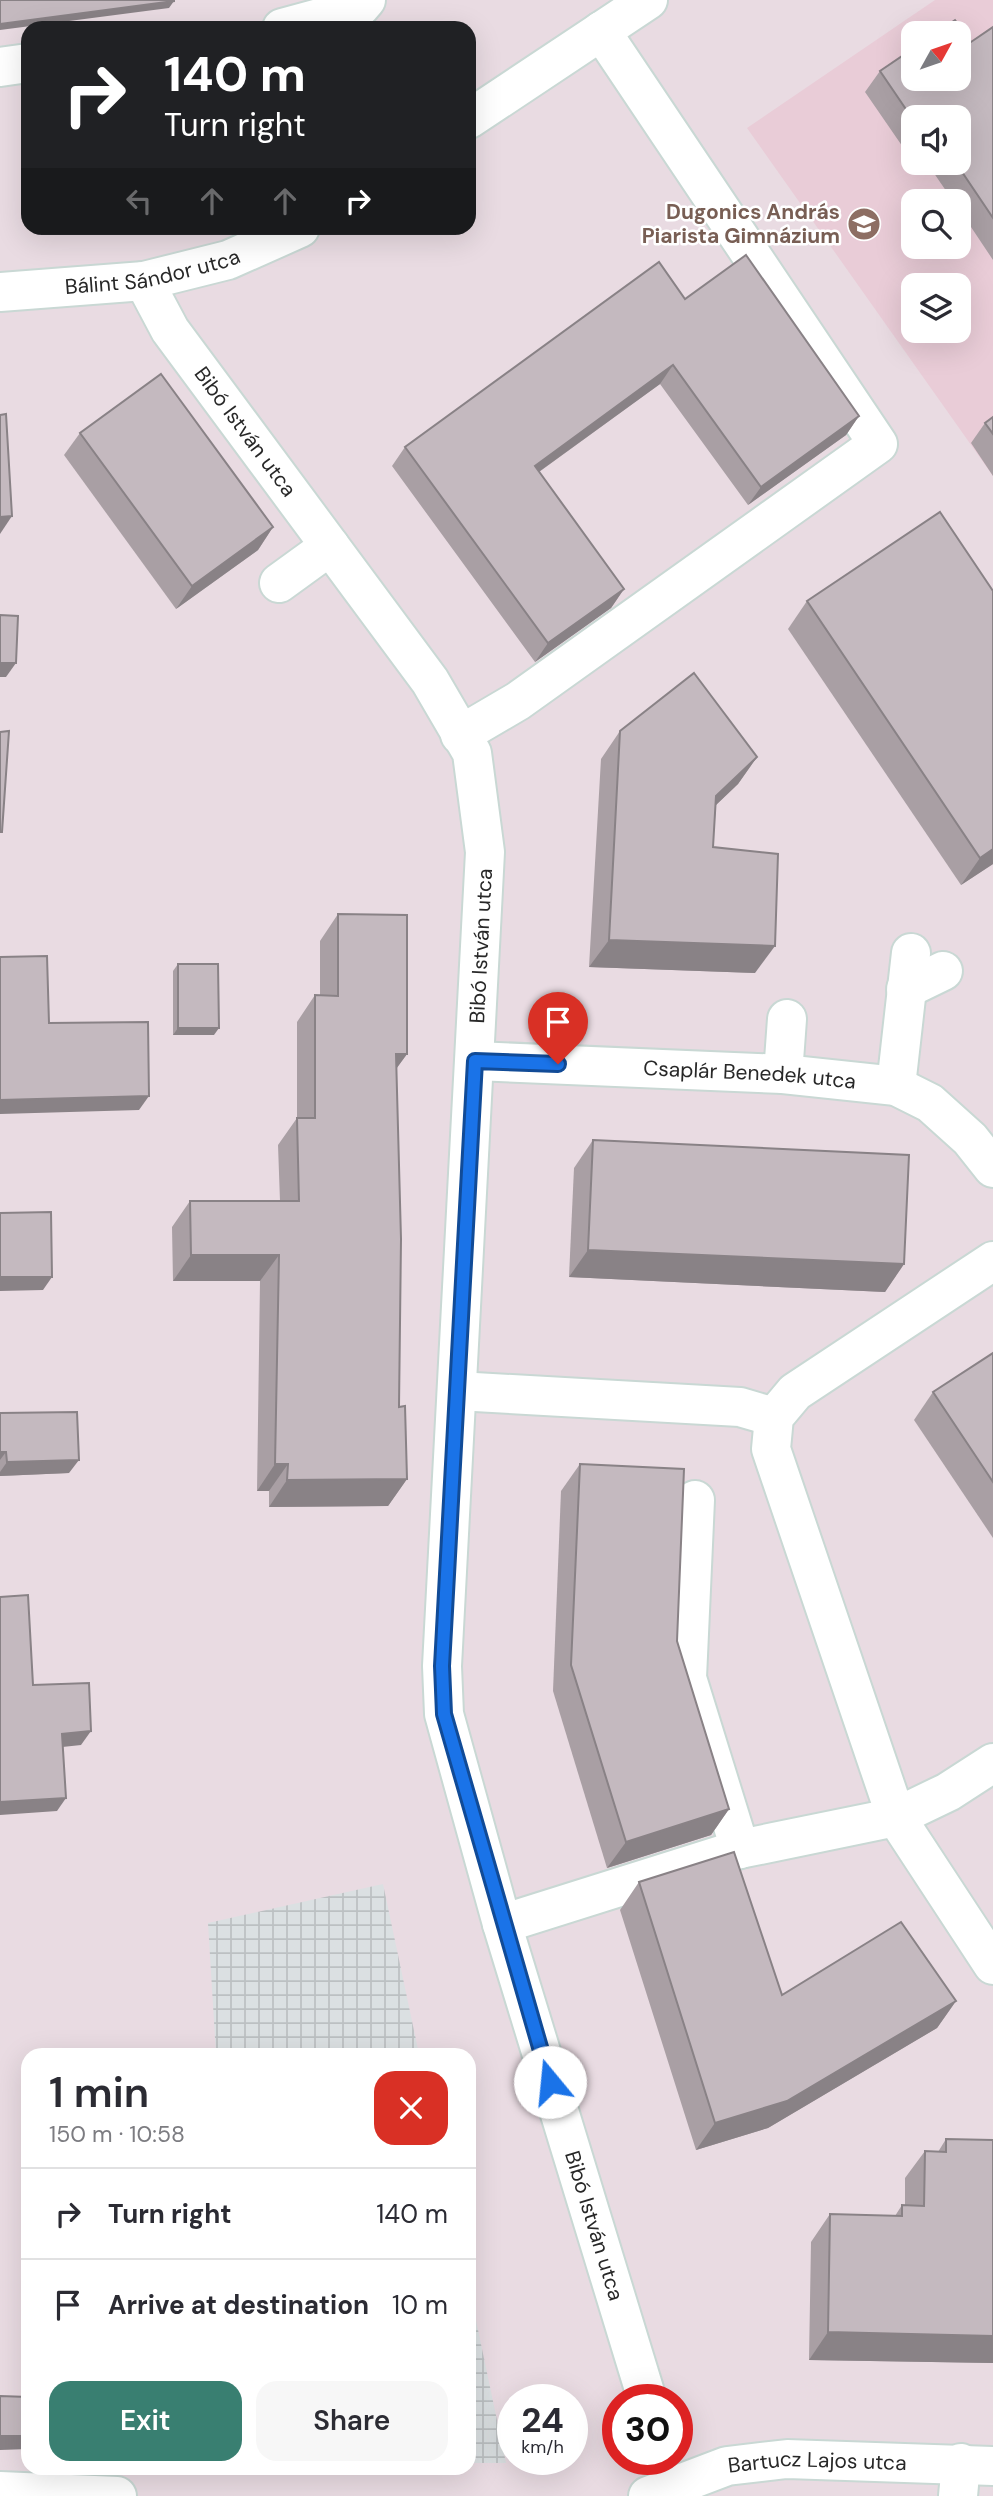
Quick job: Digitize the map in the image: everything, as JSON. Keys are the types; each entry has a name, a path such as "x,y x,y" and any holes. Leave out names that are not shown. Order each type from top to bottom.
{"street":[{"path":"308,21 360,7 366,0"},
{"path":"476,114 648,0"},
{"path":"460,735 518,701 878,444 601,32"},
{"path":"0,66 21,64"},
{"name":"Bálint Sándor utca","path":"0,292 144,281 228,260 284,235"},
{"name":"Bibó István utca","path":"144,281 170,330 430,681 472,754 485,852 442,1666 444,1714 502,1924 643,2384"},
{"path":"279,583 330,546"},
{"path":"895,1086 920,971"},
{"path":"783,1074 787,1018"},
{"name":"Csaplár Benedek utca","path":"475,1061 783,1074 895,1086 930,1103 970,1139 993,1168"},
{"path":"993,1261 795,1392 774,1417 771,1449 896,1817 993,1965"},
{"path":"457,1391 740,1407 774,1417"},
{"path":"695,1500 687,1678 740,1849"},
{"path":"502,1924 740,1849 896,1817 947,1792 993,1763"},
{"name":"Bartucz Lajos utca","path":"664,2480 727,2466 787,2459 971,2475"},
{"path":"0,2491 117,2496"}],"shaded area":[{"name":"Dugonics András Piarista Gimnázium","path":"935,0 993,0 993,476 747,128 901,23 901,91 971,91 971,21 904,21"},
{"path":"383,1884 418,2048 216,2048 208,1923"},
{"path":"476,2320 497,2420 497,2463 476,2463"}],"building":[{"path":"0,0 174,0 174,1 0,24"},
{"path":"993,27 993,218 964,175 971,175 971,105 903,105 880,71 901,57 901,91 971,91 971,42"},
{"path":"746,255 859,416 761,487 673,365 535,466 624,589 548,643 405,447 659,262 685,299"},
{"path":"161,374 273,527 192,586 80,433"},
{"path":"6,414 12,516 0,517 0,415"},
{"path":"993,417 993,434 985,423"},
{"path":"940,512 993,591 993,849 980,858 807,601"},
{"path":"0,615 18,616 16,663 0,663"},
{"path":"694,673 757,757 716,796 713,847 778,854 775,946 609,940 620,731"},
{"path":"9,731 2,832 0,832 0,732"},
{"path":"338,914 407,915 407,1054 396,1054 401,1239 399,1407 405,1406 407,1479 287,1480 288,1464 275,1464 279,1255 191,1255 190,1201 299,1201 297,1118 315,1118 315,995 338,996"},
{"path":"47,956 49,1023 148,1022 149,1096 0,1100 0,957"},
{"path":"178,964 218,964 219,1028 178,1028"},
{"path":"593,1140 909,1155 904,1264 588,1250"},
{"path":"51,1212 52,1277 0,1277 0,1213"},
{"path":"993,1353 993,1482 933,1392"},
{"path":"77,1412 79,1460 7,1462 6,1452 0,1452 0,1413"},
{"path":"580,1464 684,1469 677,1641 729,1809 626,1842 571,1665"},
{"path":"28,1595 33,1685 89,1683 91,1731 62,1734 66,1798 0,1802 0,1597"},
{"path":"734,1852 782,1995 901,1922 956,2001 787,2101 715,2123 639,1882"},
{"path":"946,2139 993,2140 993,2336 828,2332 830,2214 902,2216 902,2205 924,2206 925,2151 946,2152"},
{"path":"0,2396 21,2397 21,2436 0,2436"}],"place":[{"name":"Dugonics András Piarista Gimnázium","path":"864,224"}],"route":[{"path":"550,2082 502,1924 444,1714 442,1666 475,1061 558,1064"}]}
